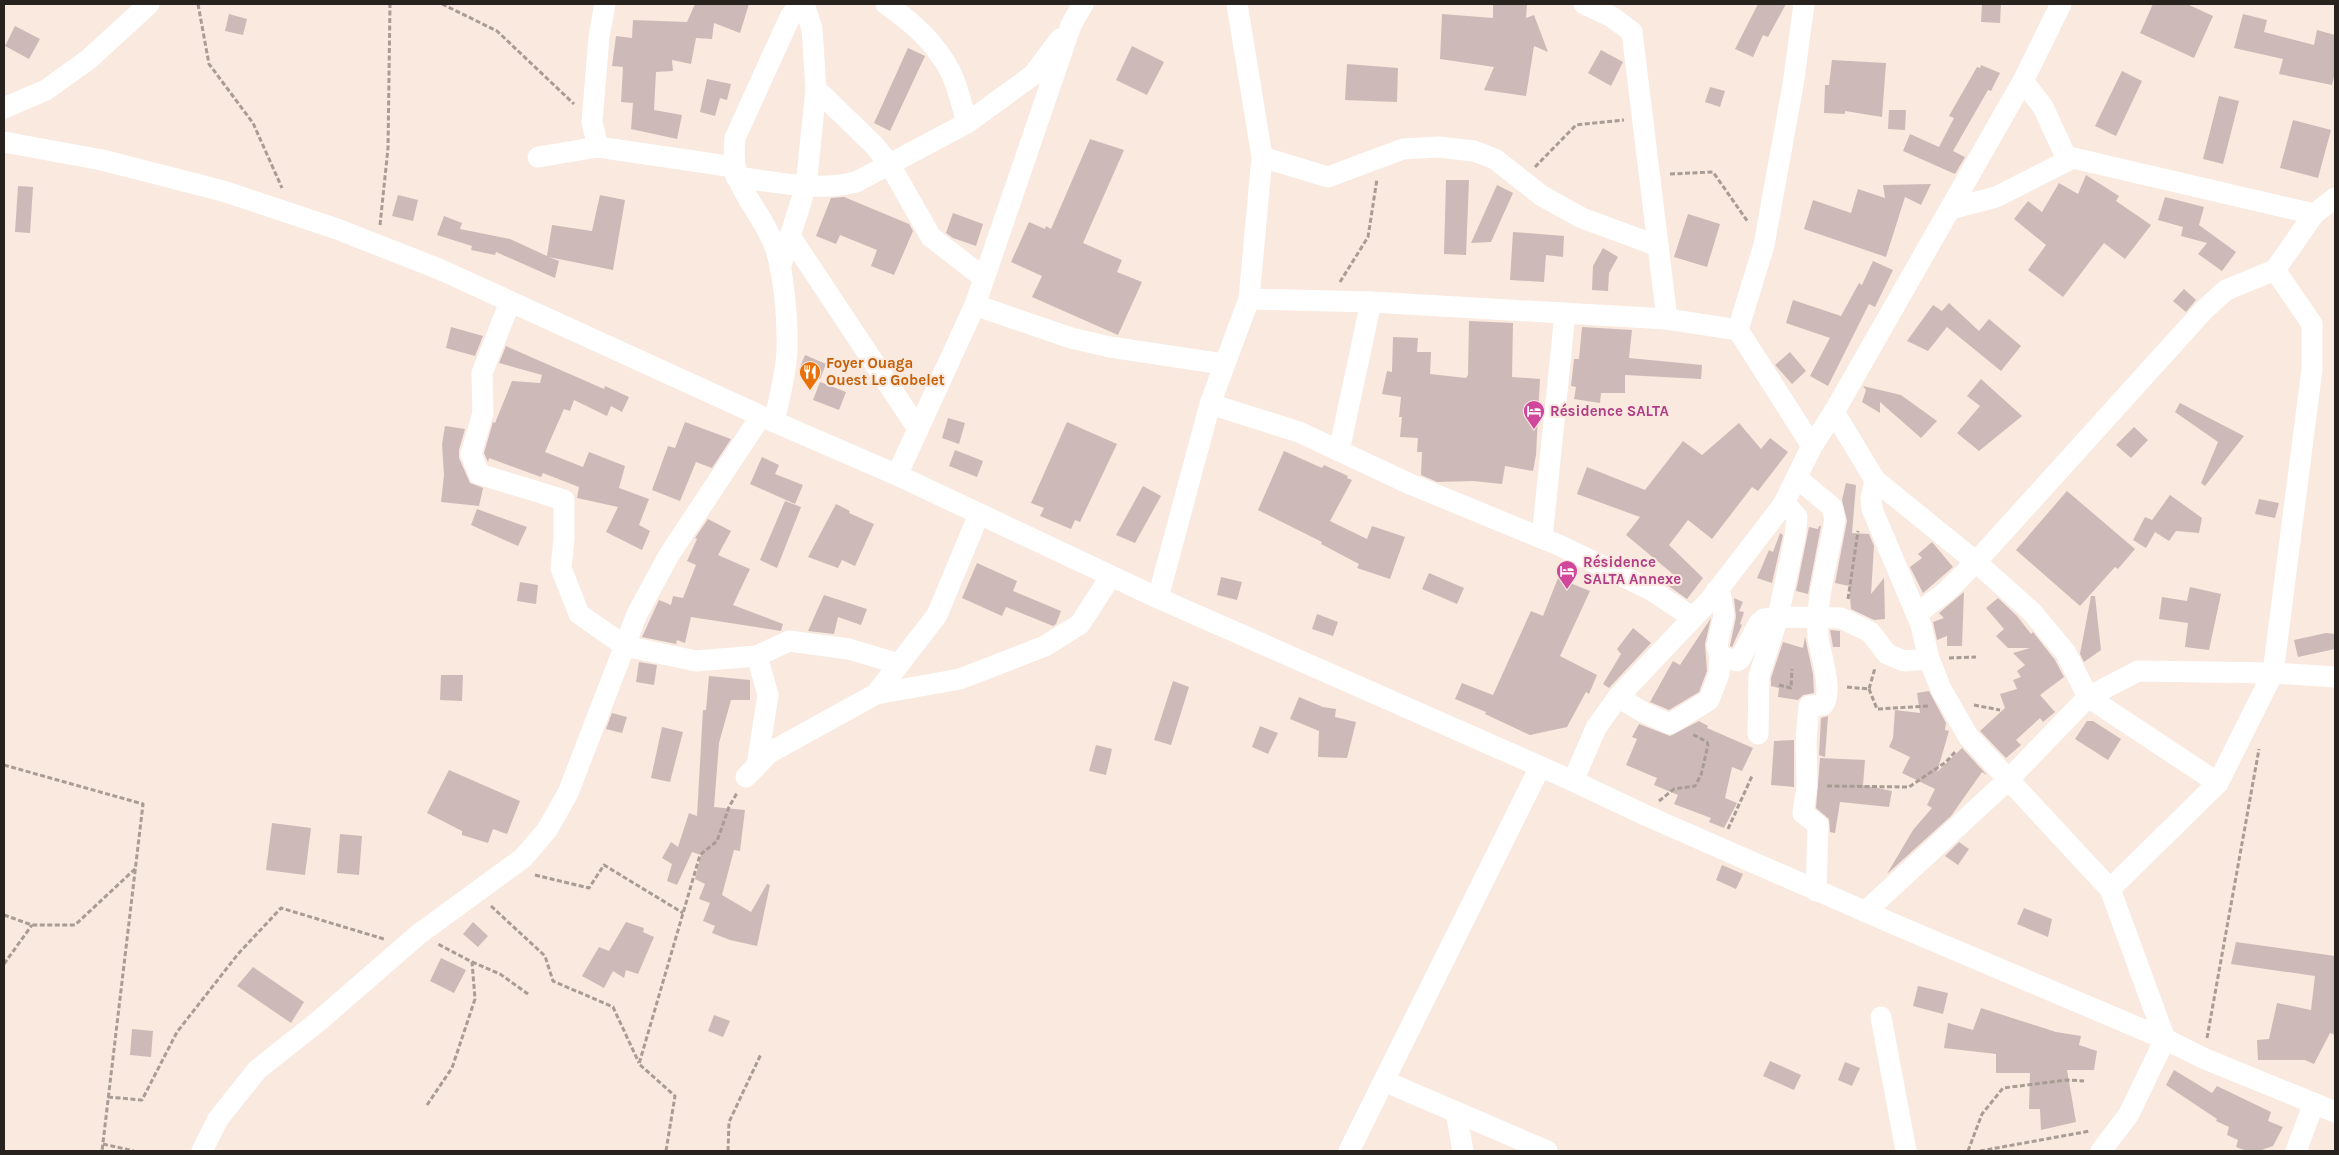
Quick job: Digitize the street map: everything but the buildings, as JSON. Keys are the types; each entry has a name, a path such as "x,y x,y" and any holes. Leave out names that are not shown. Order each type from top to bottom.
{"street":[{"path":"598,147 592,122 599,37 605,4"},
{"path":"202,1151 218,1119 257,1070 320,1020 413,940 523,858 547,830 568,793 637,614 669,555 767,419 787,351 780,268 773,242 735,172 732,159 735,138 790,17 800,4"},
{"path":"780,268 806,186 816,89 812,29 804,4"},
{"path":"886,4 913,23 935,47 951,72 967,123"},
{"path":"538,157 598,147 806,186 840,187 856,182 890,165 967,123 1033,75 1072,24 1083,4"},
{"path":"1158,598 1210,404 1223,364 1249,298 1262,157 1237,4"},
{"path":"1584,4 1612,17 1632,32 1667,319"},
{"path":"1738,330 1764,245 1804,4"},
{"path":"1573,781 1596,728 1618,697 1716,591 1783,505 1812,446 1834,412 2023,81 2061,4"},
{"path":"4,108 46,90 89,59 143,6"},
{"path":"897,475 975,305 1072,24"},
{"path":"2023,81 2043,107 2067,159"},
{"path":"816,89 874,145 890,165 931,236 984,278"},
{"path":"4,142 102,160 222,191 292,214 439,269 767,419 897,475 1158,598 1573,781 1645,815 1865,912 2166,1038 2203,1058 2335,1112"},
{"path":"1262,157 1328,177 1403,149 1439,147 1474,150 1495,159 1542,196 1582,218 1658,246"},
{"path":"1950,209 1996,197 2067,159 2073,158 2098,162 2314,214"},
{"path":"1917,614 1948,590 1976,562 2204,310 2226,290 2274,270 2314,214 2335,198"},
{"path":"790,236 918,429"},
{"path":"2110,889 2218,783 2273,673 2312,368 2312,324 2274,270"},
{"path":"1249,298 1371,302 1667,319 1738,330 1812,446"},
{"path":"510,302 482,373 483,413 471,454 479,474 564,500 564,538 561,568 578,614 625,646 696,661 757,656 789,641 849,649 899,664"},
{"path":"1339,451 1371,302"},
{"path":"975,305 1071,338 1110,347 1223,364"},
{"path":"1542,538 1565,314"},
{"path":"1210,404 1299,432 1410,484 1542,538 1651,590 1692,617"},
{"path":"1834,412 1875,480 1976,562 2032,612 2066,653 2088,697 2218,783"},
{"path":"1797,478 1835,512 1819,618 1818,638 1826,685 1825,704 1811,705 1808,708 1806,740 1807,786 1803,813 1818,824 1816,891"},
{"path":"1875,480 1871,498 1872,509 1917,614 1929,658 1941,689 1968,736 2110,889 2166,1038 2129,1114 2101,1151"},
{"path":"1758,734 1759,676 1778,617 1795,537 1797,517 1783,505"},
{"path":"876,694 936,615 979,514"},
{"path":"752,771 769,753 876,694 960,679 1045,646 1080,624 1111,576"},
{"path":"1618,697 1643,712 1670,724 1711,696 1719,674 1720,656 1717,646 1724,615 1721,597 1716,591"},
{"path":"1720,656 1737,661 1740,659 1759,623 1764,619 1778,617 1841,618 1870,632 1887,654 1904,660 1929,658"},
{"path":"752,771 768,695 757,656"},
{"path":"1865,912 2009,779 2088,697 2138,671 2273,673 2335,677"},
{"path":"1349,1151 1540,767"},
{"path":"1881,1017 1906,1151"},
{"path":"1384,1081 1547,1151"},
{"path":"2296,1151 2314,1103"},
{"path":"1456,1112 1464,1151"}],"path":[{"path":"198,4 209,64 253,123 292,214"},
{"path":"378,246 388,148 390,4"},
{"path":"442,4 497,31 592,122"},
{"path":"1523,180 1576,125 1642,118"},
{"path":"1328,301 1368,237 1381,156"},
{"path":"1649,175 1713,172 1764,245"},
{"path":"1841,618 1851,588 1859,527"},
{"path":"1826,685 1869,689 1881,646"},
{"path":"1645,815 1666,794 1674,789 1695,786 1701,775 1707,742 1670,724"},
{"path":"1807,786 1878,785 1909,787 1946,762 1968,736"},
{"path":"2203,1058 2261,740"},
{"path":"4,765 143,804 102,1151"},
{"path":"639,1064 700,855 717,840 729,807 752,771"},
{"path":"1720,848 1752,776"},
{"path":"507,869 589,888 604,865 683,913"},
{"path":"4,915 32,925 74,925 136,868"},
{"path":"476,892 545,956 553,981 612,1007 639,1064 675,1096 666,1151"},
{"path":"108,1097 142,1100 177,1032 238,954 281,908 341,928 413,940 500,974 528,994"},
{"path":"4,964 32,925"},
{"path":"427,1105 452,1068 475,999 472,962"},
{"path":"728,1151 729,1122 761,1054"},
{"path":"1968,1151 1982,1114 2003,1088 2067,1080 2084,1081"},
{"path":"1980,1151 2095,1130"},
{"path":"103,1144 134,1151"}],"place":[{"name":"Foyer Ouaga Ouest Le Gobelet","path":"810,391"},
{"name":"Résidence SALTA","path":"1534,430"},
{"name":"Résidence SALTA Annexe","path":"1567,590"}]}
